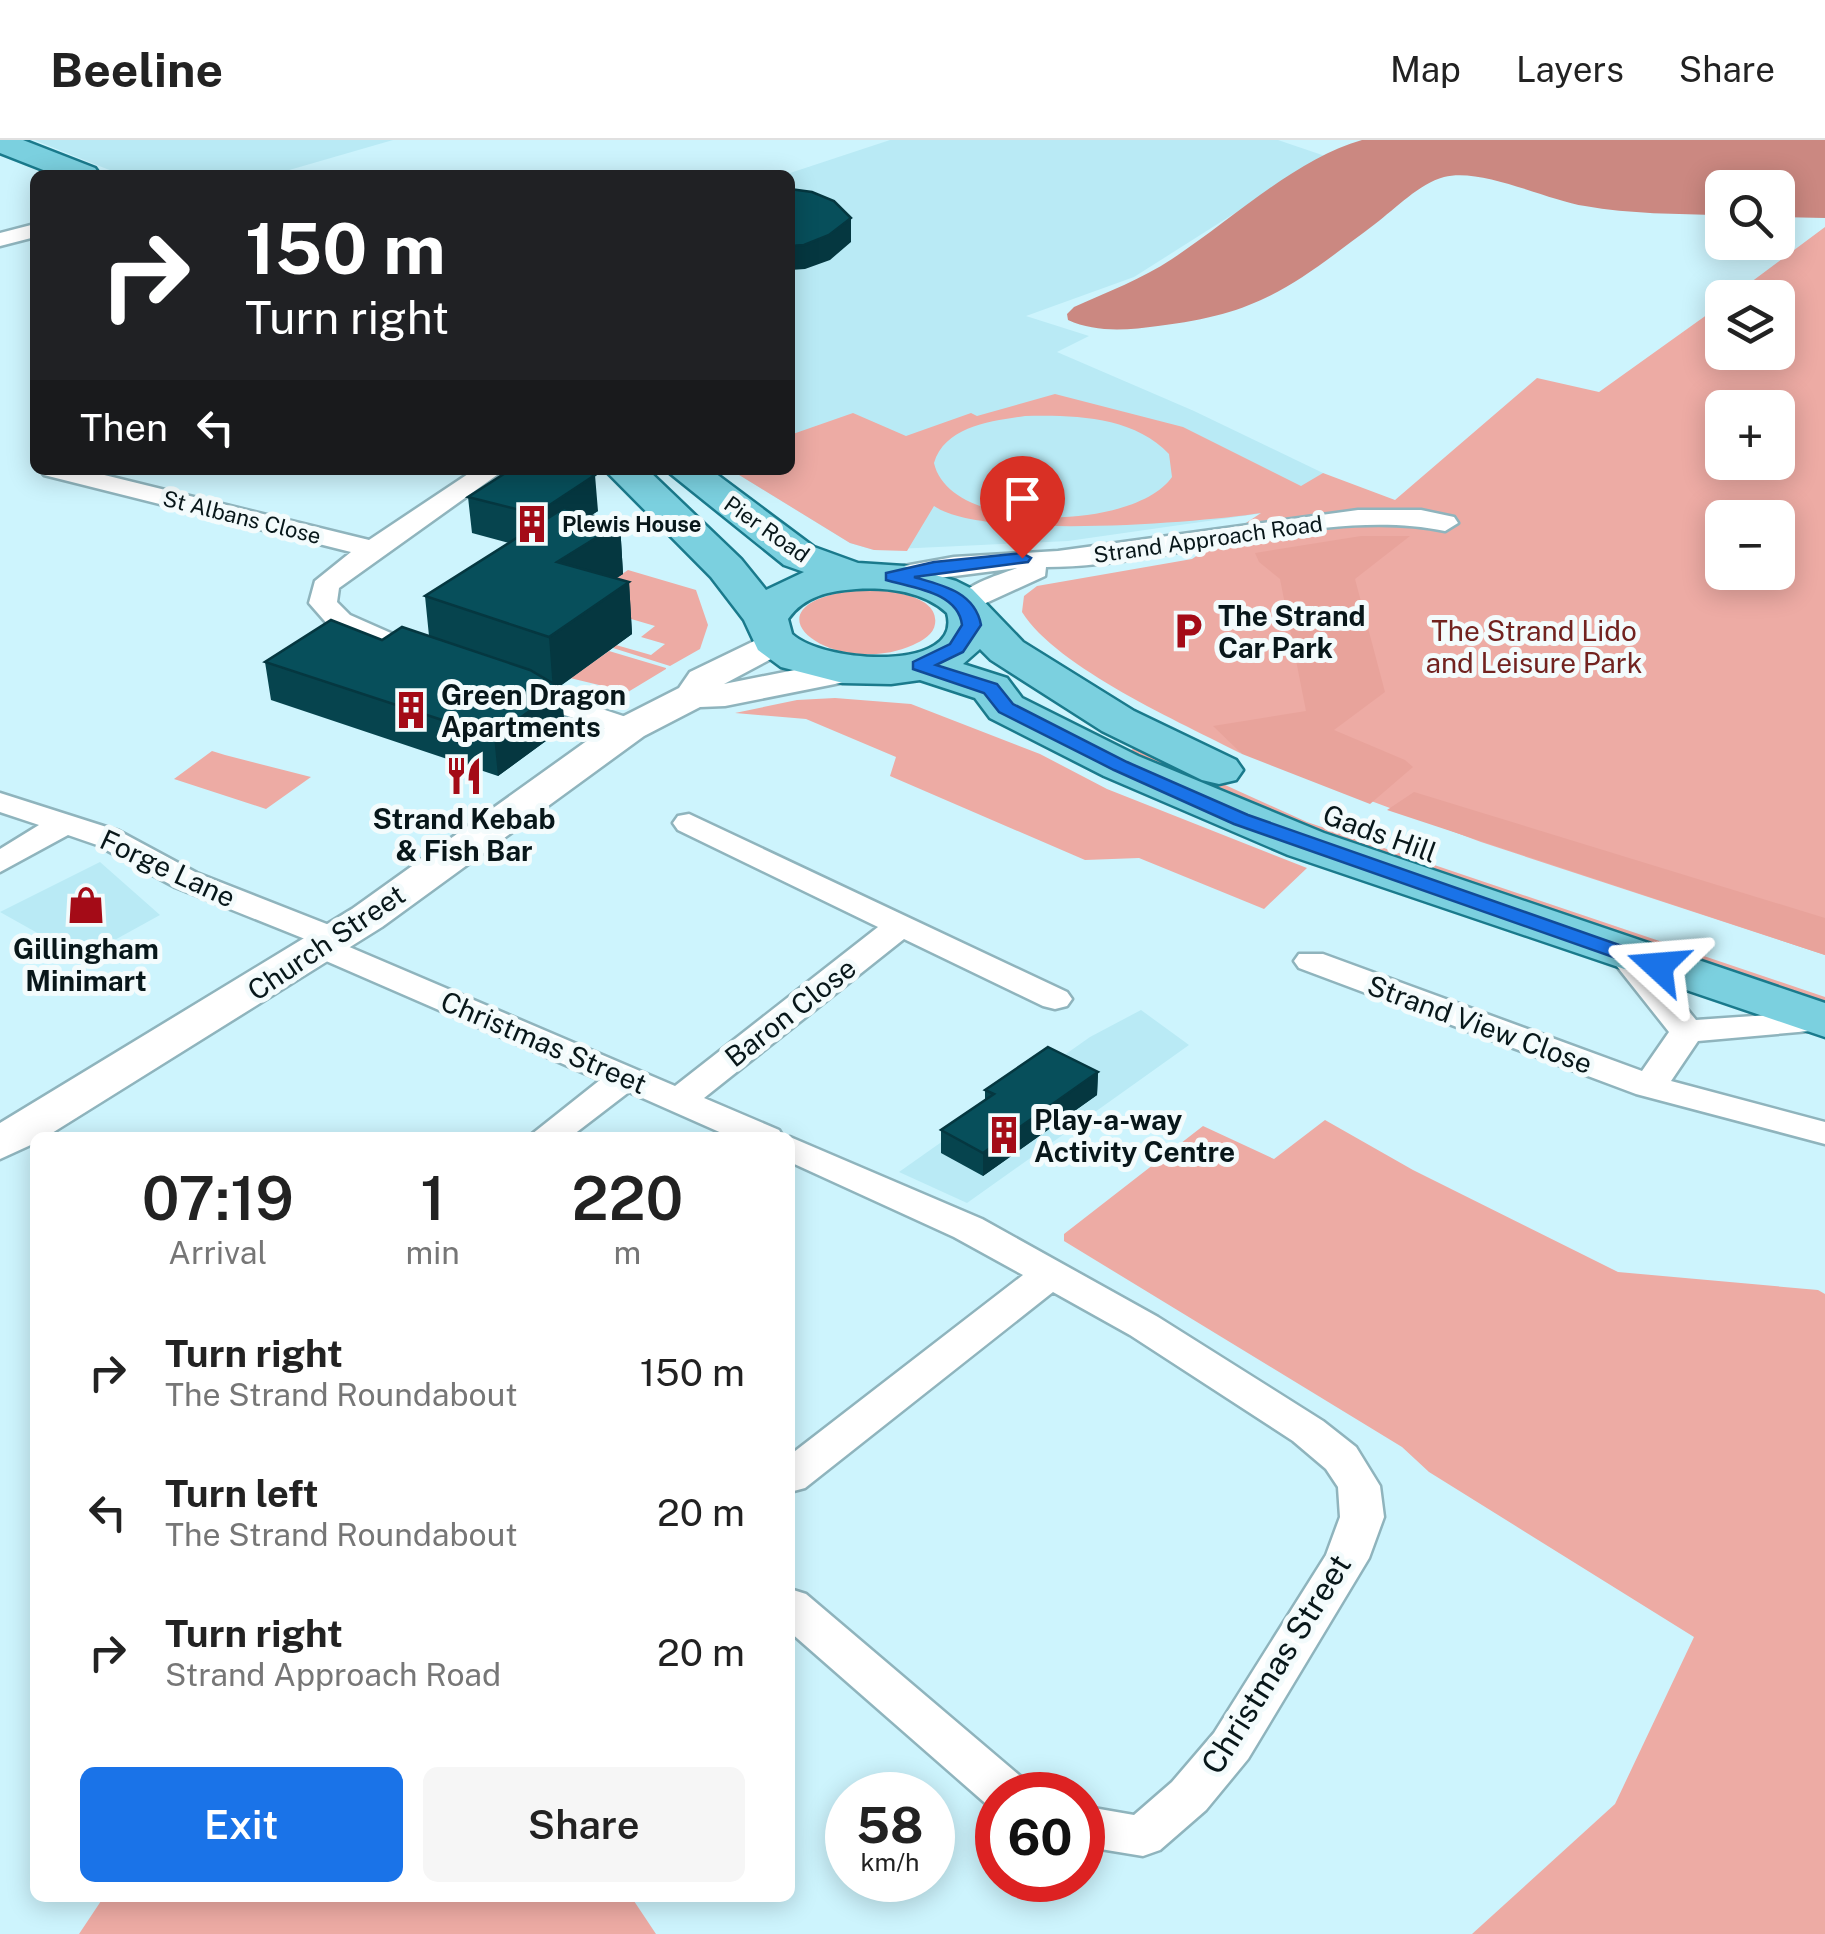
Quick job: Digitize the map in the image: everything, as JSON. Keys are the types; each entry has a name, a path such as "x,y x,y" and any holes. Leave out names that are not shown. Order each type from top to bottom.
{"main road":[{"path":"0,142 71,170"},
{"path":"0,164 30,176"},
{"name":"Pier Road","path":"630,475 726,568 770,631"},
{"name":"Pier Road","path":"693,475 800,556 948,592 967,609"},
{"path":"770,631 780,599 794,590 874,576"},
{"path":"880,669 957,648 972,625 967,609"},
{"name":"Gads Hill","path":"967,609 1007,652 1118,721 1218,770 1824,1008"},
{"name":"Gads Hill","path":"770,631 815,665 880,669 962,702 1006,708 1120,766 1241,820 1625,955 1824,1008"}],"street":[{"path":"0,240 30,231"},
{"name":"St Albans Close","path":"73,475 373,549"},
{"name":"St Albans Close","path":"458,670 340,621 324,603 325,587 336,574 484,475"},
{"name":"Strand Approach Road","path":"874,576 1022,558 1058,560 1358,518 1421,518 1446,523"},
{"name":"Strand Approach Road","path":"967,609 984,590 1058,560"},
{"name":"Church Street","path":"693,696 703,680 770,631"},
{"name":"Church Street","path":"0,1144 328,943 630,728 693,696 725,695 880,669"},
{"path":"490,681 630,728"},
{"name":"Forge Lane","path":"0,802 66,822 125,846 186,880 328,943"},
{"path":"0,862 66,822"},
{"path":"689,824 1055,999"},
{"name":"Baron Close","path":"680,1100 901,925"},
{"name":"Christmas Street","path":"328,943 752,1132"},
{"path":"1625,955 1687,1031"},
{"name":"Strand View Close","path":"1311,961 1649,1086 1825,1134"},
{"path":"1649,1086 1687,1031 1824,1008"},
{"path":"552,1132 626,1078"},
{"name":"Christmas Street","path":"795,1150 968,1228 1144,1326 1308,1432 1341,1458 1360,1486 1362,1517 1346,1558 1241,1730 1189,1796 1142,1836 1105,1830"},
{"path":"795,1474 1050,1274"},
{"path":"795,1610 982,1772"}],"shaded area":[{"path":"34,140 393,140 289,170 109,170"},
{"path":"890,140 1278,140 1325,156 1134,277 1026,316 1089,336 1057,352 1194,411 1323,473 1264,513 1068,541 874,550 850,543 739,475 795,475 795,171"},
{"path":"1362,140 1825,140 1825,218 1795,217 1795,170 1705,170 1705,215 1619,211 1569,203 1476,176 1444,177 1417,191 1299,279 1251,304 1194,321 1136,329 1101,329 1068,320 1067,314 1074,307 1161,266 1288,176"},
{"path":"1361,536 1410,536 1355,579 1385,692 1334,730 1413,767 1370,804 1242,754 1213,726 1306,711 1280,579 1259,562 1255,553"},
{"path":"1414,792 1825,918 1825,955 1387,810"},
{"path":"100,862 160,915 82,958 0,912"},
{"path":"1141,1010 1189,1045 967,1203 899,1172 1090,1037"}],"green space":[{"name":"The Strand Lido and Leisure Park","path":"1825,227 1825,955 1481,842 1242,754 1091,673 1039,633 1022,612 1024,596 1037,586 1192,559 1261,513 1142,524 1042,526 959,516 934,506 907,551 874,550 850,543 739,475 795,475 795,433 853,413 906,436 971,413 977,416 1055,394 1183,427 1301,486 1323,473 1395,500 1537,378 1599,392 1705,316 1705,370 1795,370 1795,280 1754,280 1781,260 1795,260 1795,249","holes":["1025,416 1102,420 1138,432 1169,454 1172,477 1152,495 1121,508 1045,517 1007,513 973,503 947,486 934,463 948,441 971,428"]},
{"path":"628,570 696,590 708,625 700,649 670,666 613,648 616,645 651,655 665,644 641,637 655,626 621,616 546,625"},
{"path":"865,589 920,600 934,614 932,631 913,645 882,653 852,653 827,647 808,635 800,622 804,608 825,597"},
{"path":"609,651 666,669 628,692 570,678"},
{"path":"835,698 911,704 1040,754 1107,789 1307,868 1264,909 1139,858 1085,860 890,776 896,757 806,719 735,713 797,700"},
{"path":"1139,746 1307,822 1825,997 1825,1006 1257,812 1125,753"},
{"path":"212,751 311,777 266,809 174,779"},
{"path":"1325,1120 1413,1170 1618,1272 1818,1290 1825,1294 1825,1934 1472,1934 1615,1804 1694,1637 1429,1472 1402,1447 1064,1241 1064,1234 1203,1126 1274,1159"},
{"path":"100,1902 635,1902 656,1934 79,1934"}],"building":[{"path":"795,190 834,201 851,218 829,235 795,246"},
{"path":"502,475 595,475 536,514 468,497"},
{"path":"564,508 620,523 557,562 629,582 549,637 425,596"},
{"path":"331,620 382,640 402,627 530,670 561,688 494,737 265,662"},
{"path":"1048,1047 1098,1072 983,1153 941,1130 994,1094 985,1090"}],"place":[{"name":"Plewis House","path":"532,524"},
{"name":"The Strand Car Park","path":"1188,631"},
{"name":"Green Dragon Apartments","path":"411,710"},
{"name":"Strand Kebab & Fish Bar","path":"464,776"},
{"name":"Gillingham Minimart","path":"86,905"},
{"name":"Play-a-way Activity Centre","path":"1004,1135"}],"route":[{"path":"1022,558 934,567 892,576 948,592 970,614 972,625 957,648 920,666 991,688 1006,708 1120,766 1241,820 1658,966"}]}
